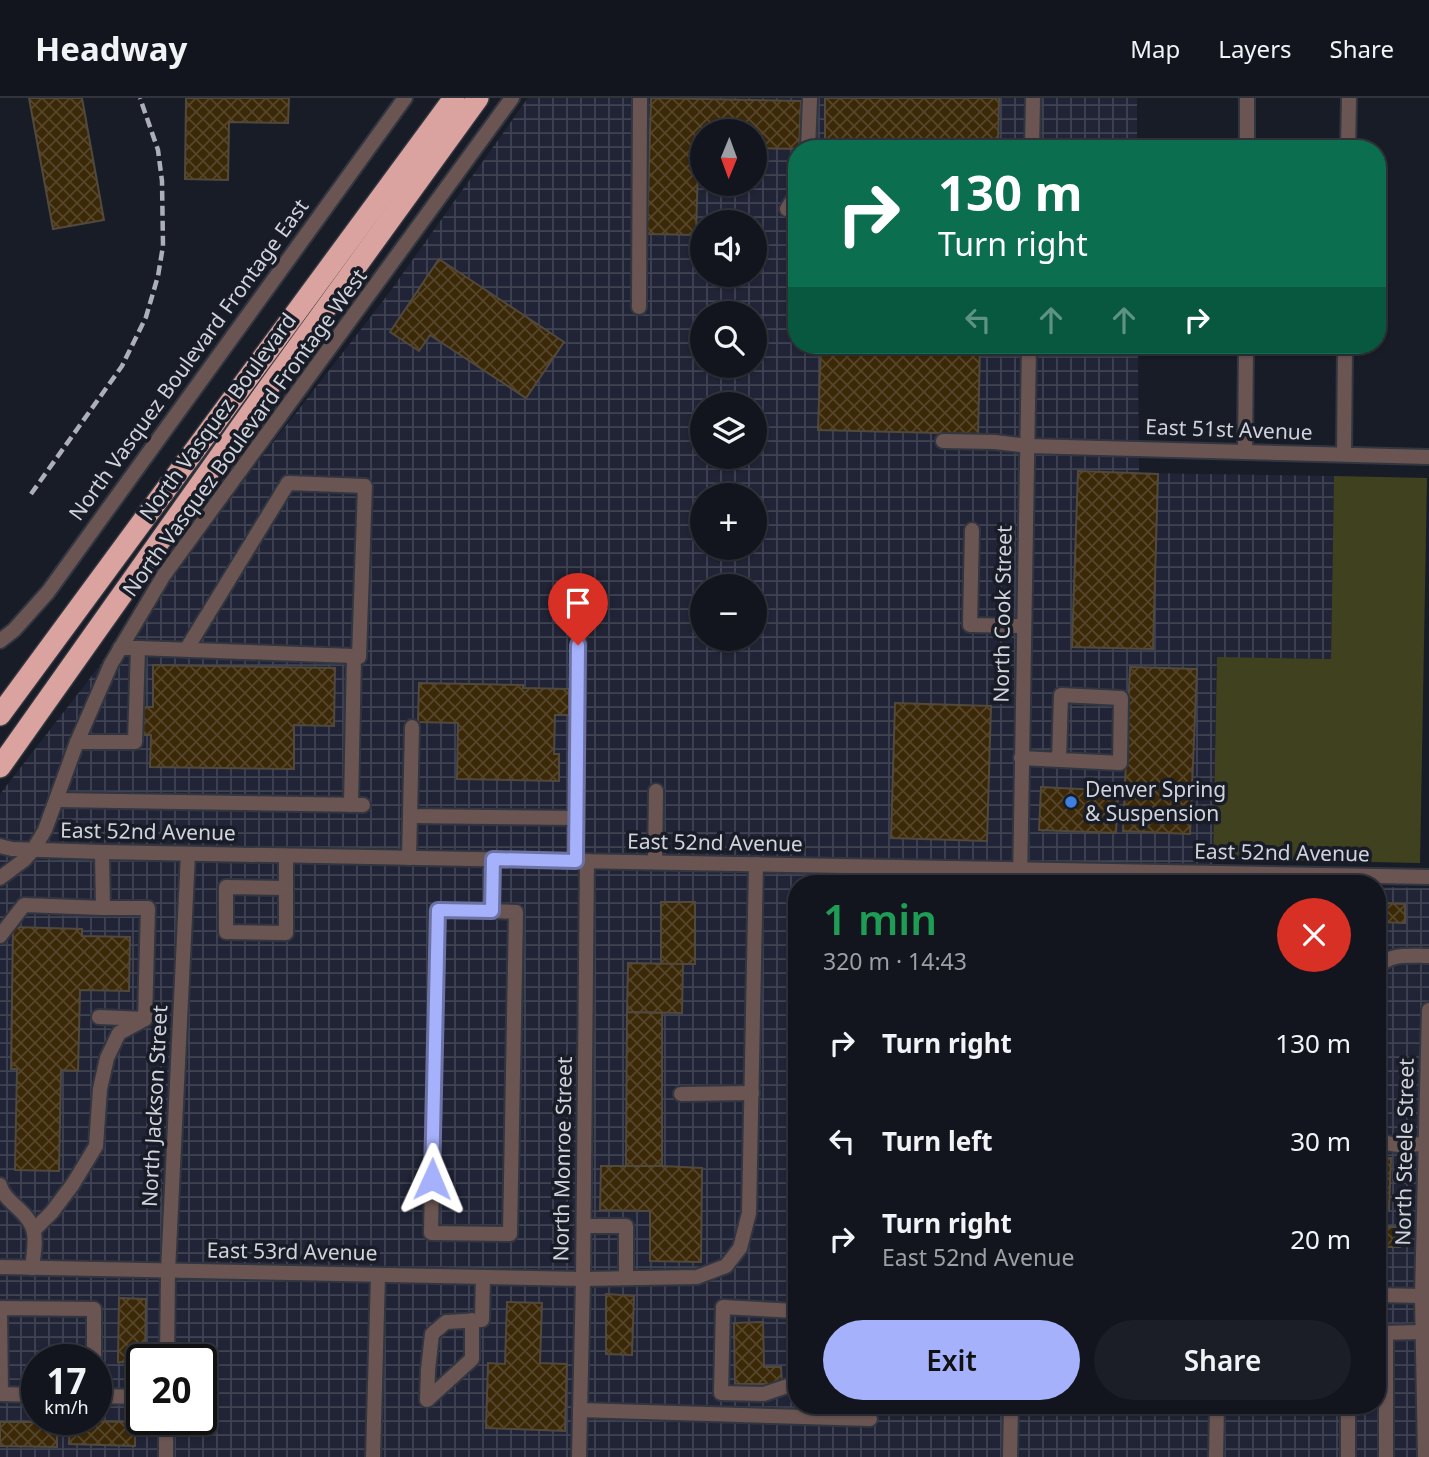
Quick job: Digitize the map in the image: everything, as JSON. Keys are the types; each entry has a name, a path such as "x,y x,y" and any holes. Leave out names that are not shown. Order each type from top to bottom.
{"highway":[{"name":"North Vasquez Boulevard","path":"0,715 454,98"},
{"name":"North Vasquez Boulevard","path":"0,766 478,98"}],"street":[{"name":"North Vasquez Boulevard Frontage East","path":"0,642 48,592 405,98"},
{"name":"North Vasquez Boulevard Frontage West","path":"0,878 14,869 33,850 45,830 77,742 111,664 164,575 512,98"},
{"path":"639,307 640,98"},
{"path":"808,140 810,98"},
{"path":"1032,140 1033,98"},
{"path":"1247,98 1247,140"},
{"path":"1348,140 1349,98"},
{"name":"North Cook Street","path":"1020,875 1029,354"},
{"path":"1245,452 1246,354"},
{"path":"1344,454 1345,354"},
{"name":"East 51st Avenue","path":"943,441 1028,446 1429,457"},
{"path":"120,648 359,657 365,486 288,483 186,650"},
{"path":"972,530 970,625 1024,626"},
{"name":"North Monroe Street","path":"579,621 577,818 581,861 584,1226 579,1457"},
{"path":"77,742 135,742 138,648"},
{"path":"56,800 357,805 354,656"},
{"path":"1021,758 1059,760 1120,763 1121,698 1061,695 1059,760"},
{"path":"409,858 412,727"},
{"path":"655,862 656,791"},
{"path":"410,816 577,818"},
{"name":"East 52nd Avenue","path":"0,846 12,849 102,852 756,864 998,875"},
{"path":"102,852 103,908"},
{"name":"North Jackson Street","path":"167,1344 168,1271 188,854"},
{"path":"286,856 286,888 286,933 226,932 226,887 286,888"},
{"path":"492,911 493,859"},
{"name":"East 53rd Avenue","path":"0,1267 583,1279 697,1277 726,1266 740,1248 749,1213 756,864"},
{"name":"East 52nd Avenue","path":"1386,878 1429,877"},
{"path":"0,936 24,905 148,908 145,1019"},
{"path":"438,910 492,911 516,912 510,1234 430,1233 438,910"},
{"path":"1386,961 1398,956 1429,956"},
{"name":"North Steele Street","path":"1425,1457 1422,1296 1429,1010"},
{"path":"99,1017 145,1019"},
{"path":"34,1230 73,1184 96,1146 100,1089 107,1058 119,1033 145,1019"},
{"path":"681,1094 751,1093"},
{"path":"1386,1143 1426,1144"},
{"path":"0,1185 1,1192 25,1213 34,1230 32,1268"},
{"path":"584,1226 626,1226 626,1278"},
{"path":"373,1457 378,1275"},
{"path":"472,1320 472,1359 427,1400 432,1335 446,1322 472,1320 482,1320 482,1277"},
{"path":"1386,1295 1422,1296"},
{"path":"788,1311 723,1307 721,1393 764,1394 788,1386"},
{"path":"21,1395 0,1394 0,1308 94,1309 94,1344"},
{"path":"1386,1333 1423,1332"},
{"path":"580,1410 870,1419"},
{"path":"1010,1457 1011,1414"},
{"path":"1216,1457 1217,1414"},
{"path":"1348,1414 1348,1457"},
{"path":"1384,1414 1386,1457"},
{"path":"166,1435 166,1457"}],"shaded area":[{"path":"528,98 1137,98 1137,140 788,140 788,354 1138,354 1139,473 1334,476 1331,659 1217,658 1212,875 788,875 788,1414 1386,1414 1386,887 1429,888 1429,1457 0,1457 0,794 386,297"}],"green space":[{"path":"1334,476 1427,478 1420,863 1213,859 1217,657 1331,659"}],"building":[{"path":"29,98 82,98 104,220 53,229"},
{"path":"186,98 289,98 288,123 229,122 228,180 185,179"},
{"path":"651,98 801,101 799,140 788,140 788,149 767,148 767,119 690,119 690,196 697,196 697,210 690,210 690,235 647,234"},
{"path":"825,98 999,98 998,140 825,140"},
{"path":"439,259 564,342 526,398 430,335 419,351 390,332"},
{"path":"821,354 980,354 978,434 818,430"},
{"path":"1078,471 1158,474 1153,649 1072,647"},
{"path":"153,665 335,668 334,726 294,725 294,769 150,767 151,735 143,735 144,707 153,707"},
{"path":"1130,667 1197,669 1190,834 1123,831"},
{"path":"419,683 523,685 523,688 569,689 569,715 555,715 554,754 559,754 559,781 457,779 458,723 418,722"},
{"path":"895,703 991,706 987,841 891,838"},
{"path":"1041,787 1118,791 1116,833 1039,830"},
{"path":"661,902 695,902 695,964 661,964"},
{"path":"1386,903 1405,904 1405,923 1386,922"},
{"path":"13,927 82,929 82,936 130,937 129,991 80,990 78,1071 61,1070 59,1171 15,1170 17,1069 11,1069"},
{"path":"628,963 683,964 682,1013 627,1012"},
{"path":"627,1012 662,1013 662,1166 626,1166"},
{"path":"1386,1158 1391,1158 1389,1210 1386,1210"},
{"path":"601,1166 702,1168 701,1262 650,1261 650,1211 600,1210"},
{"path":"1386,1227 1400,1227 1400,1247 1386,1247"},
{"path":"606,1294 634,1296 632,1355 606,1354"},
{"path":"119,1298 146,1299 145,1344 126,1344 126,1362 118,1362"},
{"path":"507,1302 542,1303 540,1363 567,1364 565,1431 486,1428 488,1363 505,1364"},
{"path":"763,1322 764,1367 781,1367 782,1384 735,1384 734,1323"},
{"path":"0,1422 21,1422 21,1435 57,1435 57,1447 0,1446"},
{"path":"112,1422 126,1422 126,1435 135,1435 135,1446 69,1444 69,1435 112,1435"}],"railway":[{"path":"31,494 122,366 146,317 158,276 163,246 162,181 158,150 140,98"}],"place":[{"name":"Denver Spring & Suspension","path":"1071,802"}],"route":[{"path":"432,1179 438,910 492,911 493,859 576,861 578,645"}]}
